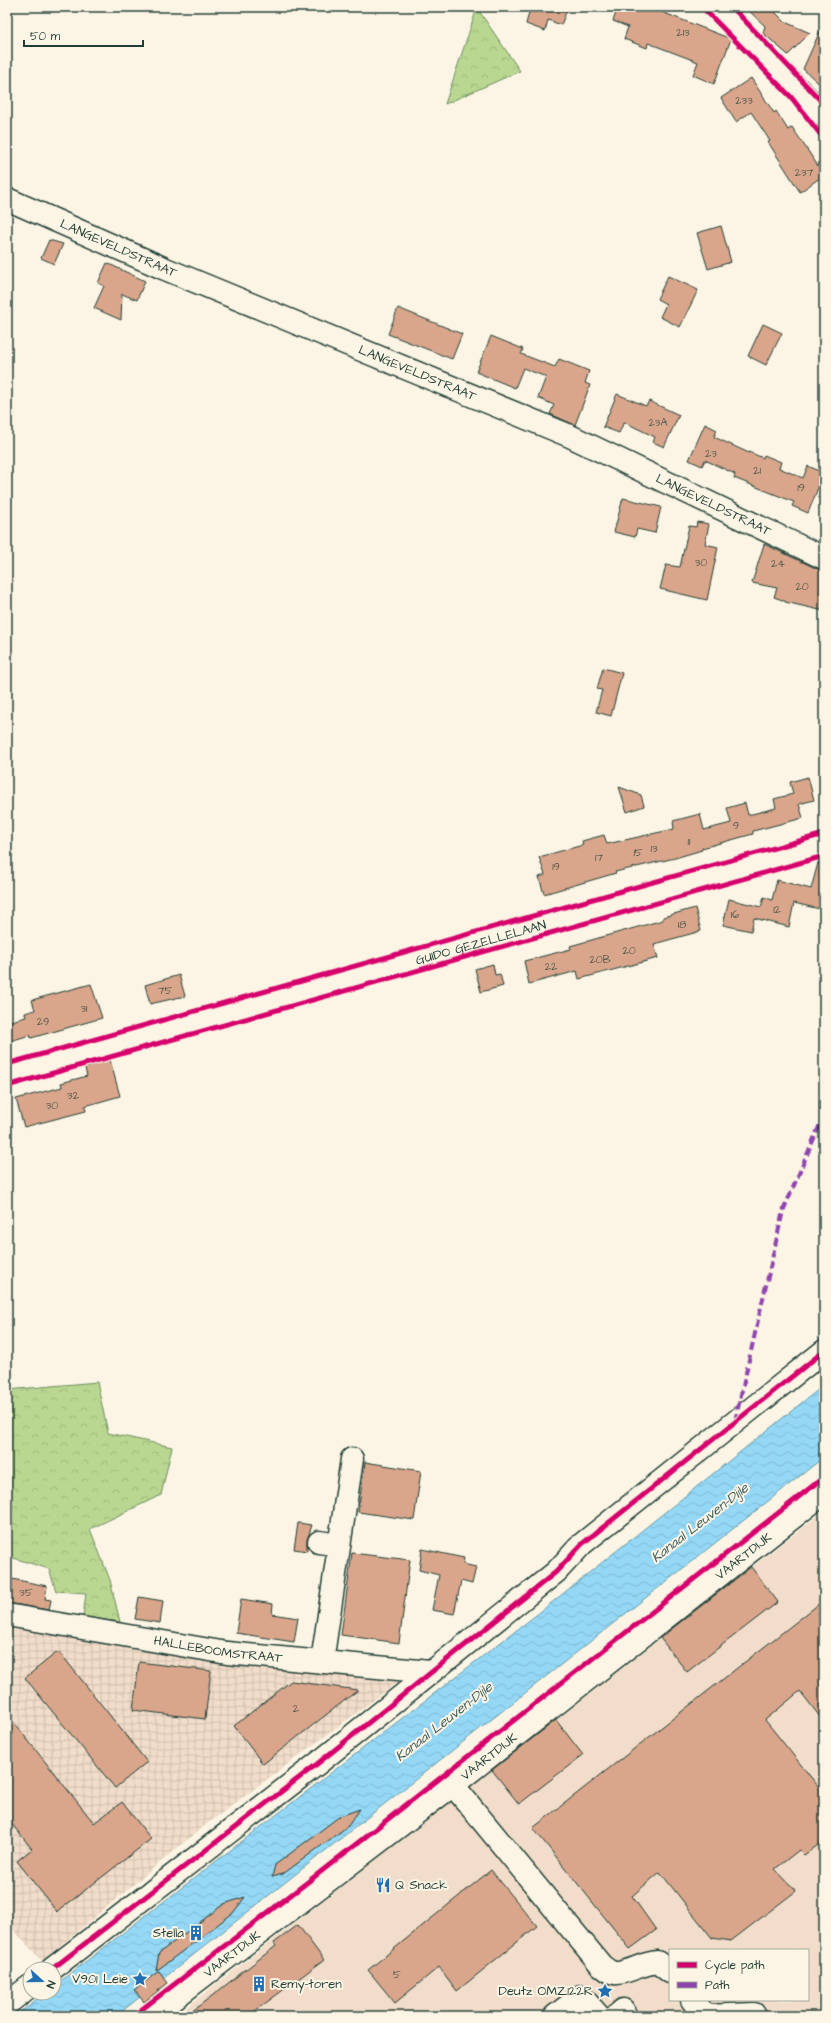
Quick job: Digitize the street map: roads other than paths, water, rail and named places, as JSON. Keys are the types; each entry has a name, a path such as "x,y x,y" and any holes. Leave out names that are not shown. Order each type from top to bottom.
{"street":[{"path":"717,7 824,115"},
{"name":"LANGEVELDSTRAAT","path":"7,199 163,268 570,436 824,558"},
{"name":"GUIDO GEZELLELAAN","path":"7,1075 824,844"},
{"path":"62,1961 317,1764 556,1572 582,1544 824,1351"},
{"path":"322,1662 329,1544 352,1459"},
{"name":"VAARTDIJK","path":"150,2016 453,1785 824,1493"},
{"name":"HALLEBOOMSTRAAT","path":"7,1615 227,1653 430,1672"},
{"path":"453,1785 601,1965 609,1972 617,1973 646,1963 657,1962 669,1971"},
{"path":"7,2004 22,1992"},
{"path":"555,2016 581,1996 599,2016"},
{"path":"693,2001 705,2016 754,2014 755,2016"},
{"path":"616,2016 623,2010 627,2016"}],"water":[{"name":"Kanaal Leuven-Dijle","path":"824,1385 824,1457 116,2016 15,2016 35,2001 62,2001 62,1980 540,1612"}],"place":[{"name":"Q Snack","path":"383,1885"},
{"name":"Stella","path":"196,1933"},
{"name":"V901 Leie","path":"140,1979"},
{"name":"Remy-toren","path":"259,1984"},
{"name":"Deutz OMZ122R","path":"605,1991"}]}
